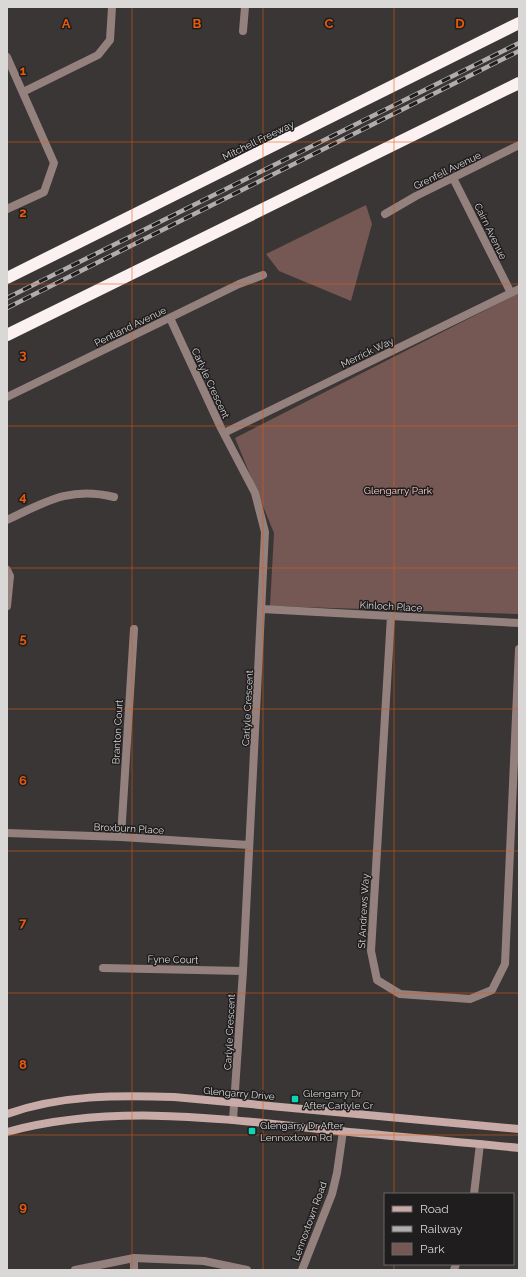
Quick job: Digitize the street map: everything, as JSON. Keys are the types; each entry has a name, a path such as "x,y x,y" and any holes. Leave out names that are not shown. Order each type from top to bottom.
{"highway":[{"name":"Mitchell Freeway","path":"7,278 519,23"},
{"path":"7,335 519,84"}],"main road":[{"name":"Glengarry Drive","path":"7,1114 25,1108 65,1100 101,1096 131,1095 235,1102 519,1129"},
{"path":"7,1132 63,1120 109,1116 162,1115 233,1120 519,1148"}],"street":[{"path":"23,92 98,55 110,40 112,7"},
{"path":"243,31 245,7"},
{"path":"7,57 54,163 44,192 7,209"},
{"name":"Grenfell Avenue","path":"385,214 519,145"},
{"name":"Cairn Avenue","path":"453,178 511,293"},
{"name":"Pentland Avenue","path":"7,397 239,284 263,275"},
{"name":"Merrick Way","path":"224,434 519,289"},
{"name":"Carlyle Crescent","path":"170,318 224,434 255,493 265,532 243,971 233,1120"},
{"path":"7,520 48,501 66,495 90,492 114,497"},
{"path":"7,570 10,576 7,606"},
{"name":"Kinloch Place","path":"262,609 519,623"},
{"name":"St Andrews Way","path":"391,616 371,951 377,980 400,994 470,999 492,990 506,964 519,649"},
{"name":"Branton Court","path":"121,837 134,629"},
{"name":"Broxburn Place","path":"7,833 121,837 249,845"},
{"name":"Fyne Court","path":"104,968 243,971"},
{"name":"Lennoxtown Road","path":"302,1270 332,1194 337,1173 343,1131"},
{"path":"474,1193 480,1144"},
{"path":"75,1270 134,1258 204,1261 247,1270"},
{"path":"134,1258 134,1270"}],"green space":[{"path":"366,205 372,224 351,301 279,271 266,254"},
{"name":"Glengarry Park","path":"519,293 519,614 270,606 274,533 235,438"}],"railway":[{"path":"7,298 519,43"},
{"path":"7,308 519,51"}],"place":[{"name":"Glengarry Dr After Carlyle Cr","path":"295,1099"},
{"name":"Glengarry Dr After Lennoxtown Rd","path":"252,1131"}]}
